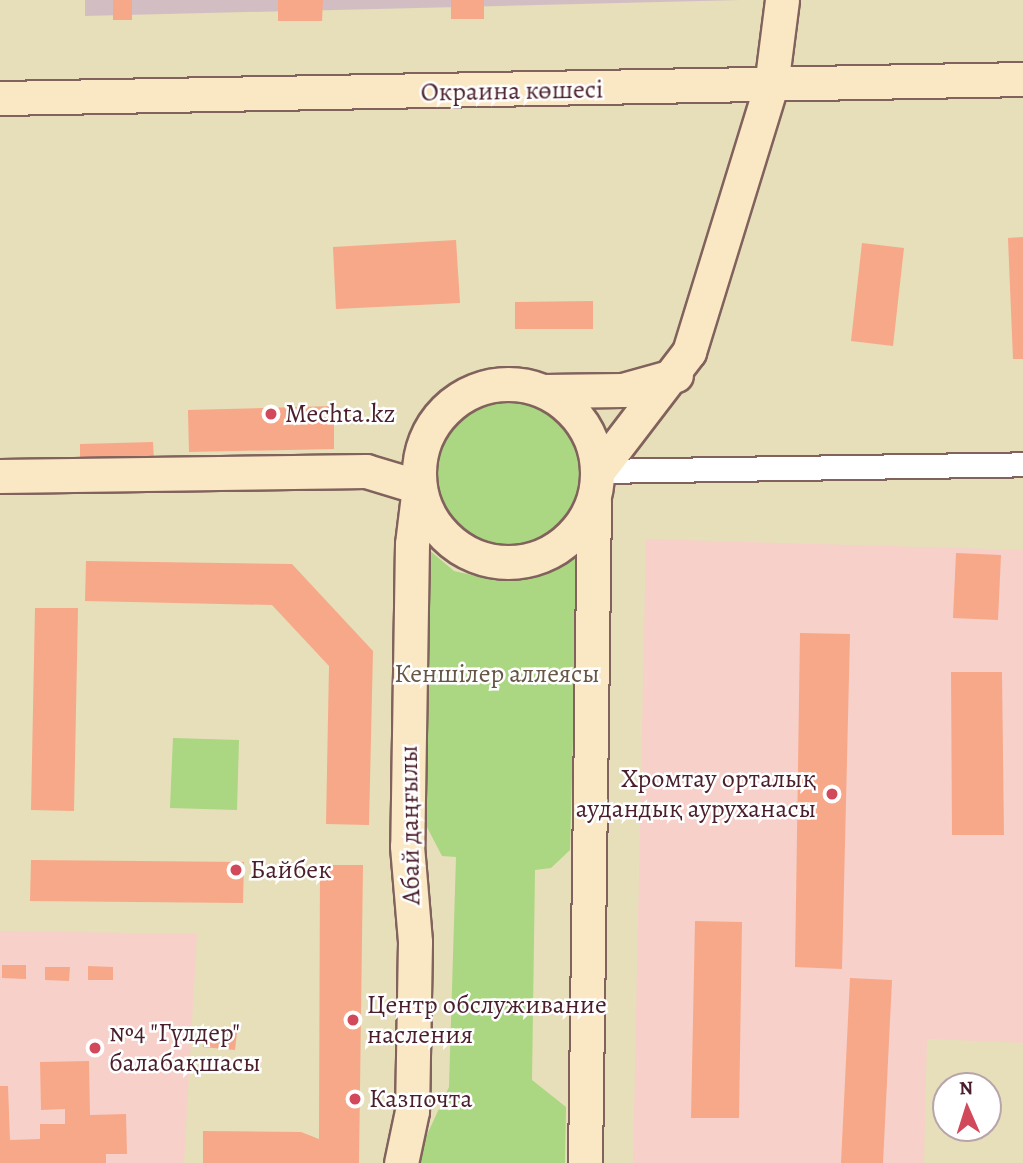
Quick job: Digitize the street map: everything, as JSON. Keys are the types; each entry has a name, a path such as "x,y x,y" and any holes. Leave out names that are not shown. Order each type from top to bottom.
{"street":[{"path":"424,443 419,486 447,539 501,562 558,548 596,486 676,375 698,327 771,86 782,0"},
{"name":"Окраина көшесі","path":"0,98 771,86 1023,79"},
{"path":"366,471 424,443 463,396 503,384 544,391 623,390 676,375"},
{"path":"544,391 588,432 596,486 585,1163"},
{"path":"596,486 1023,464"},
{"path":"0,476 366,471 419,486"},
{"name":"Абай даңғылы","path":"401,1163 411,1111 415,942 406,886 412,544 419,486"}],"shaded area":[{"path":"85,0 741,0 85,16"},
{"name":"Хромтау орталық аудандық ауруханасы","path":"646,539 1023,550 1023,1043 927,1039 924,1163 633,1163"},
{"name":"№4 \"Гүлдер\" балабақшасы","path":"0,931 197,934 184,1163 0,1163"}],"green space":[{"path":"507,398 535,404 559,420 575,444 581,472 575,500 559,524 535,540 507,546 479,540 455,524 439,500 433,472 439,444 455,420 479,404"},
{"name":"Кеншілер аллеясы","path":"423,545 454,571 498,581 542,576 578,552 570,850 551,868 535,870 532,1080 566,1107 565,1163 414,1163 449,1087 456,857 442,856 416,806"},
{"path":"173,738 239,740 237,810 170,808"}],"building":[{"path":"113,0 132,0 132,20 113,20"},
{"path":"278,0 323,0 322,21 278,21"},
{"path":"451,0 484,0 484,19 451,19"},
{"path":"1023,237 1023,359 1013,359 1008,238"},
{"path":"456,240 460,303 336,309 333,247"},
{"path":"862,243 904,248 893,346 851,341"},
{"path":"593,301 593,329 515,329 515,302"},
{"path":"334,406 334,449 189,452 188,410"},
{"path":"153,442 154,461 80,463 80,444"},
{"path":"956,553 1001,555 998,620 953,618"},
{"path":"86,561 292,564 373,651 369,825 326,824 329,666 272,605 85,601"},
{"path":"35,608 78,608 74,811 31,810"},
{"path":"800,633 850,634 842,969 795,967"},
{"path":"951,672 1002,672 1004,835 952,835"},
{"path":"31,860 244,862 243,903 30,901"},
{"path":"320,865 363,865 359,1163 203,1163 203,1131 301,1132 319,1139"},
{"path":"695,921 742,922 739,1118 691,1118"},
{"path":"2,965 26,965 26,979 2,978"},
{"path":"88,966 113,967 113,980 88,980"},
{"path":"45,967 70,967 69,981 45,980"},
{"path":"850,978 892,980 883,1163 841,1163"},
{"path":"205,1029 237,1032 235,1050 203,1047"},
{"path":"89,1061 90,1115 126,1114 127,1154 106,1154 106,1163 0,1163 0,1086 8,1086 10,1140 40,1139 40,1124 65,1124 65,1109 41,1110 40,1062"}],"place":[{"name":"Mechta.kz","path":"271,414"},
{"name":"Хромтау орталық аудандық ауруханасы","path":"832,794"},
{"name":"Байбек","path":"236,870"},
{"name":"Центр обслуживание насления","path":"353,1020"},
{"name":"№4 \"Гүлдер\" балабақшасы","path":"95,1048"},
{"name":"Казпочта","path":"355,1099"}]}
